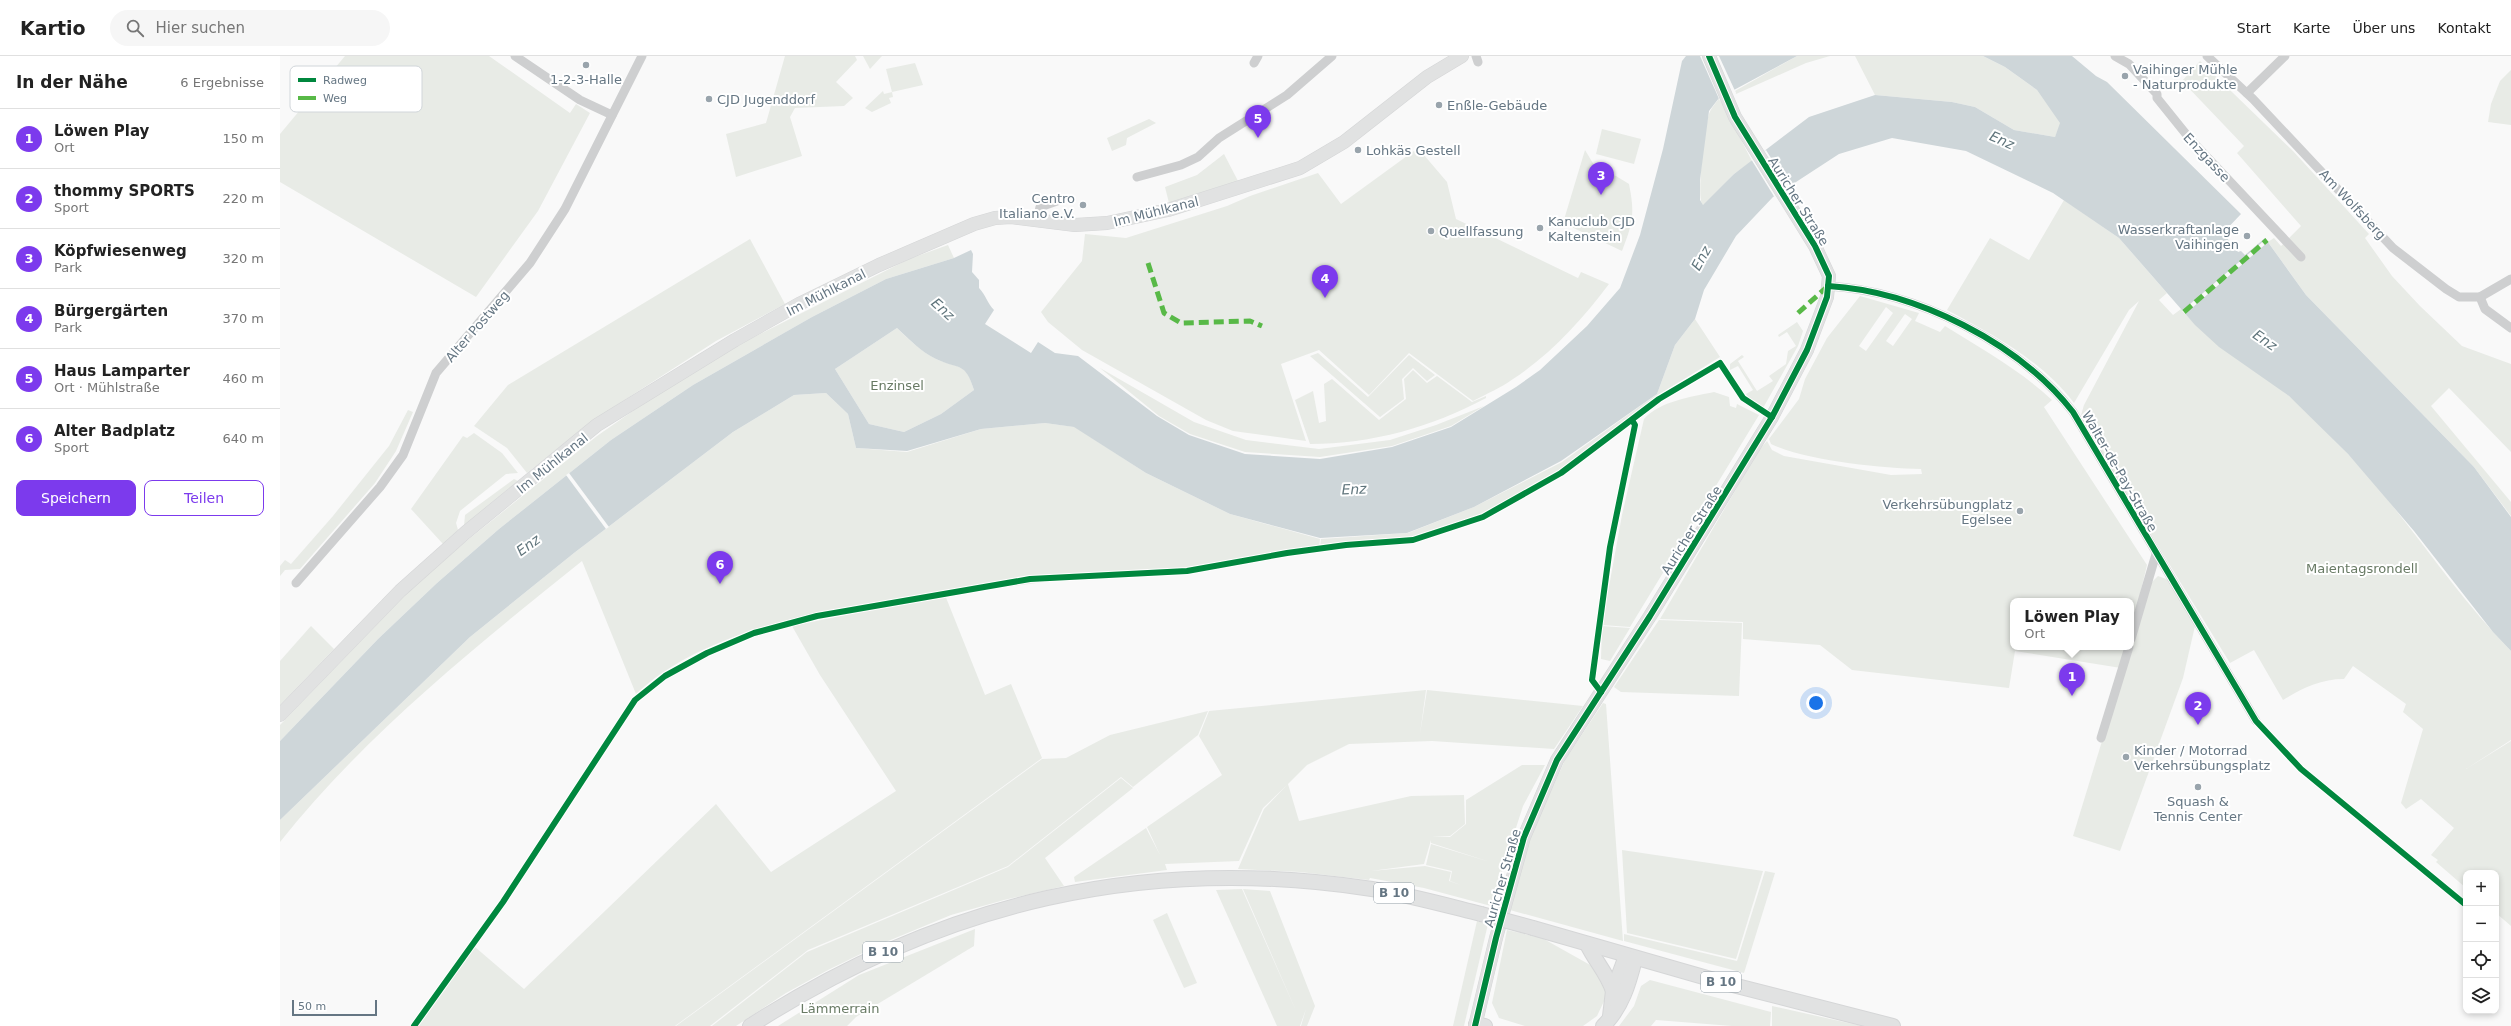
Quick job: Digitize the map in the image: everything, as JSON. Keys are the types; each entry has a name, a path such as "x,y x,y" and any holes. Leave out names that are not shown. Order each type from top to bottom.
{"main road":[{"name":"B 10","path":"750,1026 840,972 921,936 1014,905 1104,887 1200,878 1299,880 1396,894 1481,914 1630,957 1893,1026"},
{"path":"1587,944 1595,961 1608,975 1613,991"},
{"path":"1606,1023 1613,991 1630,957"},
{"path":"1606,1023 1625,994 1630,957"}],"street":[{"path":"515,56 580,100 612,116"},
{"name":"Alter Postweg","path":"296,583 371,499 403,455 436,373 530,263 565,209 642,56"},
{"path":"1137,177 1181,165 1198,157 1222,136 1287,95 1332,56"},
{"name":"Im Mühlkanal","path":"280,715 423,569 597,426 736,340 799,304 879,265 974,224 995,218 1037,219 1080,225 1123,220 1168,210 1281,175 1326,154 1427,77 1460,56"},
{"name":"Auricher Straße","path":"1478,1025 1496,938 1524,837 1557,760 1650,616 1772,417 1807,350 1823,312 1829,276 1815,246 1735,117 1709,56"},
{"name":"Enzgasse","path":"2115,56 2129,64 2157,94 2158,98 2190,139 2300,257"},
{"name":"Am Wolfsberg","path":"2207,56 2247,93 2393,248 2446,289 2459,297 2480,297"},
{"path":"2247,93 2285,56"},
{"path":"1037,219 1040,206 1057,201"},
{"path":"2511,279 2480,297 2485,309 2511,328"},
{"name":"Walter-de-Pay-Straße","path":"1828,286 1854,287 1928,309 1972,330 2029,366 2058,394 2073,412 2256,721"},
{"path":"2134,629 2156,554"},
{"path":"2102,738 2127,650"}],"green space":[{"path":"345,56 489,56 570,113 576,104 590,113 538,211 476,297 280,182 280,134 298,112 422,112 422,66 337,66"},
{"path":"785,56 855,56 857,60 836,82 853,98 844,106 795,108 790,117 802,156 736,177 726,134 766,123"},
{"path":"863,56 882,56 870,69"},
{"path":"1797,56 1830,56 1806,63 1736,94 1735,91"},
{"path":"1855,56 1983,56 2005,67 2037,90 2061,123 2055,137 2014,130 1975,107 1952,102 1875,95"},
{"path":"2200,61 2293,151 2369,234 2365,238 2392,276 2420,306 2462,346 2511,364 2511,452 2449,388 2431,406 2511,502 2511,516 2474,467 2306,295 2268,242 2274,238 2281,246 2301,226 2237,153 2244,146 2182,81"},
{"path":"915,63 923,85 892,92 886,69"},
{"path":"2511,70 2511,125 2488,122 2491,104 2500,81"},
{"path":"883,91 884,94 892,92 893,97 889,98 891,103 872,112 865,108"},
{"path":"1719,98 1752,161 1734,174 1706,204 1703,205 1700,190 1705,132 1710,112"},
{"path":"1149,119 1156,123 1127,138 1126,145 1112,151 1107,138"},
{"path":"1602,129 1641,139 1634,164 1596,154"},
{"path":"1418,148 1447,182 1456,219 1578,278 1581,272 1609,284 1577,323 1540,359 1508,382 1473,401 1409,353 1369,395 1319,350 1281,364 1306,441 1233,431 1206,420 1082,350 1048,322 1041,312 1082,261 1085,234 1126,238 1227,206 1250,196 1318,173 1341,204"},
{"path":"1585,150 1597,170 1616,176 1629,184 1632,203 1632,218 1629,233 1622,251 1563,223"},
{"path":"1224,154 1238,181 1169,203 1165,187 1197,175"},
{"name":"Maientagsrondell","path":"2064,200 2119,238 2167,293 2159,300 2173,315 2181,309 2206,335 2275,385 2304,409 2347,453 2369,477 2468,603 2511,651 2511,740 2466,769 2511,741 2511,926 2499,916 2499,870 2463,870 2463,885 2436,862 2438,860 2431,855 2454,828 2421,799 2406,809 2401,803 2423,729 2403,712 2406,704 2353,666 2344,679 2320,682 2283,700 2254,650 2230,663 2080,419 2084,405 2139,301 2129,310 2074,403 2047,374 2016,350 1947,310 1990,238 2029,260"},
{"path":"750,239 785,304 716,341 592,421 527,473 507,448 474,426 508,385"},
{"path":"948,245 954,258 886,279 812,317 693,385 611,440 499,529 437,583 378,639 280,741 280,725 410,590 464,543 597,436 660,392 746,341 909,259"},
{"path":"1860,296 1919,313 1915,321 1940,332 1945,326 2014,369 2040,389 2052,400 2044,407 2147,565 2134,619 2134,598 2010,598 2010,650 2126,650 2121,668 2015,651 2009,688 1852,670 1820,645 1743,639 1743,622 1660,619 1759,450 1767,441 1772,450 1784,456 1891,475 1922,474 1921,469 1865,465 1824,459 1786,450 1771,444 1769,439 1799,399 1805,379 1827,338","holes":["1886,307 1893,313 1866,351 1859,346","1905,314 1912,319 1893,346 1886,341"]},
{"path":"1695,319 1720,357 1658,395 1560,472 1482,515 1412,538 1320,547 1321,539 1408,533 1474,507 1562,462 1657,394 1675,345"},
{"path":"1797,322 1803,331 1798,346 1763,408 1748,397 1746,394 1753,390 1738,366 1730,370 1730,364 1742,355 1744,357 1738,361 1757,391 1773,381 1769,376 1786,364 1788,351 1796,346 1787,332 1779,337 1778,335"},
{"name":"Enzinsel","path":"897,328 926,353 936,359 961,368 965,371 974,390 941,414 904,432 869,424 835,369"},
{"path":"1318,353 1368,397 1409,355 1435,375 1427,381 1413,368 1402,379 1404,399 1380,417 1310,356"},
{"path":"1100,368 1194,422 1246,440 1319,449 1390,440 1436,425 1484,406 1451,426 1392,446 1320,457 1245,452 1190,434 1159,416"},
{"path":"1413,370 1427,383 1437,376 1472,402 1486,396 1486,398 1444,417 1401,432 1356,441 1310,444 1295,400 1313,391 1319,423 1326,421 1324,384 1332,379 1379,420 1406,399 1404,379"},
{"path":"1714,392 1729,397 1730,406 1736,408 1737,404 1759,415 1630,627 1602,625 1622,515 1644,419 1658,408 1667,404"},
{"path":"826,393 848,414 856,448 907,452 981,429 1045,423 1075,427 1146,473 1230,514 1320,539 1319,547 1187,574 1074,578 945,595 985,695 1011,684 1042,758 675,1026 416,1026 475,947 524,989 716,804 771,872 896,791 820,675 792,626 855,613 854,606 797,618 738,635 683,660 658,676 636,694 582,561 462,659 385,728 313,802 280,842 280,820 470,637 574,553 733,432 794,395"},
{"path":"408,410 413,412 396,451 375,483 300,569 285,570 280,576 280,566 285,560 291,564 333,516 389,446"},
{"path":"474,433 502,453 518,473 506,474 460,511 456,523 458,530 443,544 411,509 463,436 467,438"},
{"path":"514,479 518,481 464,526 465,515"},
{"name":"Kinder / Motorrad Verkehrsübungsplatz","path":"2158,576 2169,580 2195,626 2183,678 2120,851 2073,836 2130,650 2134,650 2134,636 2150,584"},
{"path":"1659,620 1742,623 1739,696 1621,692 1614,687"},
{"path":"311,626 334,649 280,705 280,661"},
{"path":"1602,626 1630,628 1610,661 1601,659"},
{"path":"1426,690 1420,734 1427,690 1583,706 1554,749 1432,741 1349,744 1307,765 1288,784 1299,821 1411,796 1464,795 1465,824 1450,836 1432,836 1450,837 1466,824 1466,800 1522,765 1545,765 1523,806 1491,906 1424,888 1370,878 1369,880 1300,872 1238,869 1264,809 1287,785 1263,808 1239,861 1165,864 1167,870 1075,882 1074,877 1146,828 1160,855 1147,827 1222,775 1199,736 1209,711","holes":["1431,840 1431,843 1490,862 1431,844 1426,865 1452,871 1450,881 1461,885 1449,881 1451,872 1425,866 1371,871 1424,864"]},
{"path":"1603,703 1606,704 1623,941 1510,910 1530,838 1565,760"},
{"path":"1208,711 1198,735 1133,787 1121,777 1008,866 808,950 710,1026 676,1026 1042,759 1066,758 1110,735"},
{"path":"1121,778 1133,788 1045,858 1064,886 1004,900 951,915 881,944 828,970 786,993 736,1026 712,1026 807,952 1008,867"},
{"path":"1622,850 1763,871 1736,959 1627,933"},
{"path":"1765,871 1775,873 1744,973 1624,941 1624,934 1737,961"},
{"path":"1242,889 1297,1013 1243,889 1270,891 1315,1006 1307,1026 1301,1026 1306,1009 1300,1026 1277,1026 1216,890"},
{"path":"1167,913 1197,983 1184,988 1153,920"},
{"path":"1477,921 1488,924 1464,1026 1453,1026"},
{"name":"Lämmerrain","path":"975,929 974,946 856,1017 847,1026 778,1026 859,975"},
{"path":"1507,930 1542,938 1592,966 1605,983 1606,997 1597,1016 1583,1026 1525,1026 1499,1018 1492,1003"},
{"path":"1650,980 1771,1012 1770,1026 1732,1026 1656,1020 1651,1026 1619,1026 1634,1006 1641,986"},
{"path":"1772,1006 1862,1026 1772,1026"}],"water":[{"name":"Enz","path":"1686,56 1797,56 1719,98 1709,111 1700,180 1700,200 1703,205 1734,174 1809,117 1875,95 1952,102 1975,107 2014,130 2055,137 2060,123 2037,90 2005,67 1983,56 2072,56 2096,76 2107,82 2241,214 2223,233 2238,252 2241,251 2245,255 2265,238 2306,295 2474,467 2511,517 2511,651 2493,632 2414,531 2348,454 2289,396 2219,347 2195,325 2119,238 2053,193 1966,151 1892,138 1839,154 1773,197 1736,236 1704,290 1695,319 1675,345 1657,394 1561,461 1474,507 1407,533 1320,538 1230,514 1146,473 1074,427 1045,423 981,429 907,451 856,448 848,414 826,393 794,395 733,432 574,553 470,637 280,820 280,741 378,639 437,583 499,529 611,440 693,385 812,317 886,279 954,258 971,250 973,254 972,272 979,280 979,288 994,310 985,324 1031,353 1038,342 1055,353 1078,356 1157,416 1189,435 1245,454 1320,459 1392,447 1451,427 1516,387 1540,370 1587,326 1620,288 1640,235 1663,149 1682,61","holes":["897,328 920,349 931,356 964,370 968,374 974,390 941,414 904,432 869,424 835,369"]}],"pier":[{"path":"1700,56 1719,56 1736,93 1720,101"},
{"path":"1766,150 1790,188 1775,198 1751,159"},
{"path":"2266,239 2268,242 2185,314 2182,311"},
{"path":"569,473 609,527 606,529 566,475"}],"marked path":[{"path":"2184,312 2267,240"},
{"path":"1148,263 1164,313 1181,323 1250,321 1262,326"},
{"path":"1798,313 1828,286"}],"cycle path":[{"path":"1475,1026 1496,938 1524,837 1557,760 1650,616 1772,417 1807,350 1827,297 1829,276 1815,246 1735,117 1709,56"},
{"path":"1828,286 1862,290 1896,298 1930,310 1963,325 1995,343 2024,364 2051,387 2073,412 2256,721 2301,769 2463,903"},
{"path":"414,1026 503,902 635,700 665,676 707,653 754,633 817,616 1030,579 1187,571 1287,553 1346,545 1413,540 1483,517 1561,473 1659,399 1720,363 1743,398 1772,417"},
{"path":"1601,692 1592,680 1610,547 1635,425 1632,420"}],"place":[{"name":"1-2-3-Halle","path":"586,65"},
{"name":"Vaihinger Mühle - Naturprodukte","path":"2125,76"},
{"name":"CJD Jugenddorf","path":"709,99"},
{"name":"Enßle-Gebäude","path":"1439,105"},
{"name":"Haus Lamparter","path":"1258,138"},
{"name":"Lohkäs Gestell","path":"1358,150"},
{"name":"Köpfwiesenweg","path":"1601,195"},
{"name":"Centro Italiano e.V.","path":"1083,205"},
{"name":"Kanuclub CJD Kaltenstein","path":"1540,228"},
{"name":"Quellfassung","path":"1431,231"},
{"name":"Wasserkraftanlage Vaihingen","path":"2247,236"},
{"name":"Bürgergärten","path":"1325,298"},
{"name":"Verkehrsübungplatz Egelsee","path":"2020,511"},
{"name":"Alter Badplatz","path":"720,584"},
{"name":"Löwen Play","path":"2072,696"},
{"name":"thommy SPORTS","path":"2198,725"},
{"name":"Kinder / Motorrad Verkehrsübungsplatz","path":"2126,757"},
{"name":"Squash & Tennis Center","path":"2198,787"}]}
